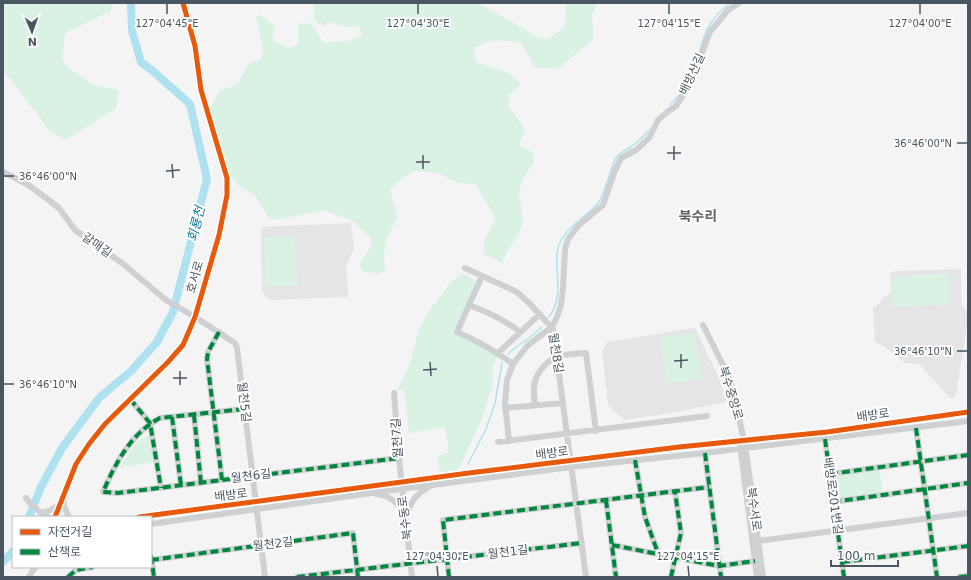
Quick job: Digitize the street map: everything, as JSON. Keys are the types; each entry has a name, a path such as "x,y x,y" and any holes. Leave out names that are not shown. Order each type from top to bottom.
{"street":[{"name":"호서로","path":"55,516 76,464 89,444 105,424 168,362 183,344 195,317 219,235 228,190 227,178 200,90 195,46 183,3"},
{"name":"배방산길","path":"552,327 561,305 564,288 565,249 568,239 579,225 603,205 614,172 621,158 636,150 650,138 658,120 676,106 690,86 710,32 728,10 739,3"},
{"name":"갈매길","path":"3,172 27,184 46,198 59,208 75,230 122,263 166,300 195,317"},
{"name":"월천8길","path":"465,268 517,292 552,327 570,464"},
{"path":"482,276 457,332 478,341 513,364"},
{"path":"469,305 484,310 508,322 520,332"},
{"path":"498,353 540,314"},
{"name":"월천5길","path":"195,317 232,340 237,348 265,577"},
{"name":"북수중앙로","path":"703,325 726,371 733,390 743,441"},
{"path":"509,441 505,408 507,380 513,364 528,345 552,327"},
{"path":"219,332 208,352 207,359 222,480"},
{"path":"535,405 533,390 534,381 538,373 547,363 557,357 586,353 596,430"},
{"name":"월천7길","path":"394,393 402,486"},
{"path":"130,399 150,423 161,488"},
{"path":"505,408 563,403"},
{"path":"150,423 160,418 244,409"},
{"name":"배방로","path":"152,524 256,505 743,441 827,432 968,412"},
{"path":"194,415 201,483"},
{"path":"498,442 707,416"},
{"path":"172,417 181,485"},
{"name":"배방로","path":"149,516 369,494 402,486 433,485 570,464 635,460 705,453 968,421"},
{"name":"월천6길","path":"150,423 127,447 114,466 103,492 118,494 399,458"},
{"path":"916,428 937,577"},
{"name":"배방로201번길","path":"825,438 844,577"},
{"name":"북수서로","path":"743,441 757,577"},
{"name":"북수서로","path":"743,448 763,577"},
{"path":"705,453 721,577"},
{"path":"830,474 968,455"},
{"path":"635,460 640,496 645,517 658,553"},
{"name":"배방로","path":"570,464 586,577"},
{"path":"834,502 968,483"},
{"path":"406,520 407,511 417,496 433,485"},
{"name":"북수동로","path":"402,486 412,577"},
{"path":"449,577 443,520 709,488"},
{"path":"671,577 681,533 675,492"},
{"path":"63,494 64,506 69,516"},
{"path":"369,494 389,498 402,510 406,520"},
{"path":"26,498 30,504 45,516 50,510 59,505"},
{"path":"606,500 616,577"},
{"path":"758,541 968,513"},
{"name":"월천2길","path":"152,560 353,533 358,577"},
{"name":"월천1길","path":"297,577 582,543"},
{"path":"612,545 719,566 755,561"},
{"path":"842,562 968,546"},
{"path":"152,566 154,577"},
{"path":"29,577 34,568"},
{"path":"68,577 76,570 87,568"},
{"path":"959,577 968,576"}],"shaded area":[{"path":"351,223 354,249 346,267 348,297 271,300 265,297 262,289 261,227"},
{"path":"961,269 962,306 968,312 968,321 956,394 954,398 950,398 920,365 905,363 886,348 875,342 873,308 881,302 881,299 891,293 890,274 895,271"},
{"path":"695,328 719,378 727,402 624,420 608,405 602,349 607,342"}],"green space":[{"path":"3,3 112,3 111,11 65,33 62,59 66,66 94,85 119,90 116,108 66,140 50,131 3,70"},
{"path":"312,3 478,3 538,38 548,39 564,27 567,3 597,3 592,16 593,39 558,69 535,67 521,43 492,41 474,48 476,62 509,73 521,84 510,94 508,106 525,129 519,145 532,152 535,158 531,167 523,178 519,193 523,222 519,233 502,263 484,254 484,240 496,219 475,184 458,183 438,173 414,171 401,179 390,190 398,217 386,242 384,254 385,269 379,274 363,271 359,265 372,245 370,238 351,220 324,210 281,219 270,219 255,196 239,186 231,176 209,112 219,91 238,84 245,69 251,62 261,59 263,50 256,16 260,15 275,26 272,41 291,48 298,44 298,24 309,23 318,33 323,43 348,41 362,35 359,26 346,27 328,22 324,26 318,24 313,18 315,8"},
{"path":"295,236 297,285 265,286 264,237"},
{"path":"462,273 476,281 455,333 498,356 493,365 492,387 481,421 461,464 457,470 440,472 437,456 449,452 445,427 409,433 404,390 397,390 410,364 418,331 431,308 451,282"},
{"path":"949,273 950,304 893,307 891,277"},
{"path":"695,333 702,379 666,383 661,336"},
{"path":"150,435 154,462 120,468 136,444 140,440"},
{"path":"879,467 883,493 832,501 829,474"}],"waterway":[{"name":"회룡천","path":"29,516 41,487 62,448 99,398 131,371 157,342 173,312 207,179 190,104 141,62 132,31 131,3"},
{"path":"700,51 704,36 710,24 718,13 730,3"},
{"path":"682,91 697,56"},
{"path":"670,105 680,94"},
{"path":"549,317 557,297 557,258 561,240 569,229 594,208 601,199 617,156 631,147 649,130"},
{"path":"508,354 542,327"},
{"path":"468,464 486,429 495,403 502,363"},
{"name":"회룡천","path":"3,562 12,552"}],"marked path":[{"path":"219,332 208,352 207,359 222,480"},
{"path":"130,399 150,423 161,488"},
{"path":"244,409 160,418 141,432 125,450 103,492 118,493 399,458"},
{"path":"194,415 201,483"},
{"path":"172,417 181,485"},
{"path":"916,428 937,577"},
{"path":"825,439 844,577"},
{"path":"705,453 721,577"},
{"path":"830,474 968,455"},
{"path":"635,460 645,517 658,553"},
{"path":"833,502 968,483"},
{"path":"449,577 443,520 709,487"},
{"path":"671,577 681,533 675,492"},
{"path":"606,500 616,577"},
{"path":"152,560 353,533 358,577"},
{"path":"297,577 582,543"},
{"path":"612,545 719,566 755,561"},
{"path":"842,562 968,546"},
{"path":"152,563 154,577"},
{"path":"68,577 76,570 87,568"},
{"path":"959,577 968,576"}],"cycle path":[{"path":"55,516 76,464 89,444 105,424 168,362 183,345 195,317 219,235 227,195 227,178 201,90 195,46 183,3"},
{"path":"146,516 469,473 679,447 827,432 968,412"}],"district":[{"name":"북수리","path":"698,216"}]}
